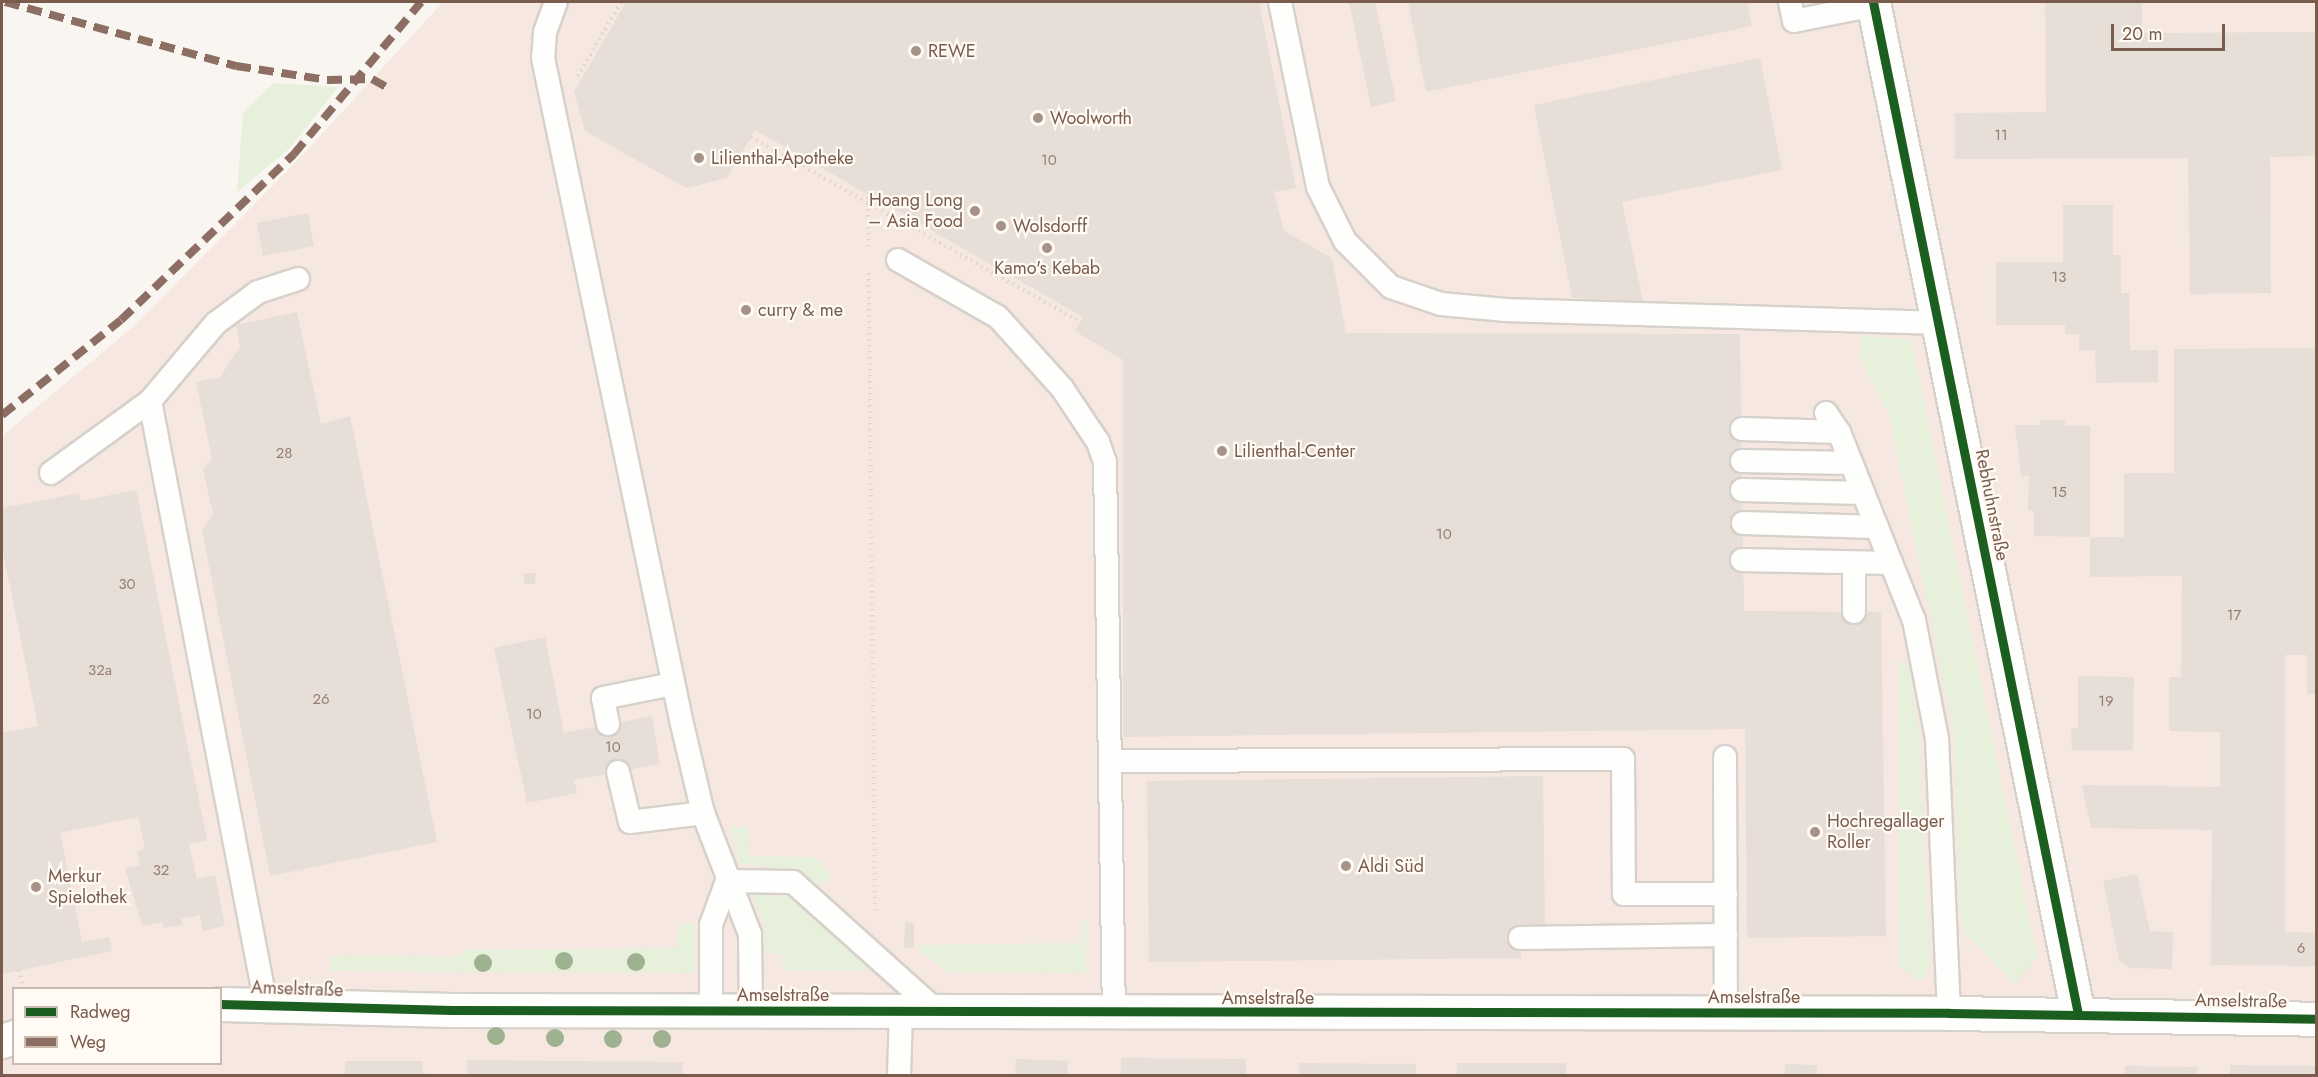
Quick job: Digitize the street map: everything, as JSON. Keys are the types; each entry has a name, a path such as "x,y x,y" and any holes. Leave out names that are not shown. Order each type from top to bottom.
{"street":[{"name":"Rebhuhnstraße","path":"1874,3 2078,1014"},
{"name":"Amselstraße","path":"222,1004 901,1013 1949,1013 2316,1018"}],"lane":[{"path":"556,2 544,32 543,58 548,86 673,684 703,813 727,881 750,934 751,1011"},
{"path":"1280,2 1318,188 1345,241 1391,287 1441,304 1506,310 1939,323"},
{"path":"1790,2 1794,21 1874,3"},
{"path":"898,260 998,317 1062,388 1098,442 1105,462 1114,1014"},
{"path":"51,473 150,401 216,323 258,292 298,279"},
{"path":"150,401 266,1005"},
{"path":"1826,413 1839,432 1914,620 1937,738 1949,1013"},
{"path":"1742,429 1839,432"},
{"path":"1742,461 1851,463"},
{"path":"1742,490 1863,493"},
{"path":"1743,523 1877,527"},
{"path":"1742,561 1891,563"},
{"path":"1854,563 1854,612"},
{"path":"608,724 603,698 673,684"},
{"path":"1725,757 1726,1014"},
{"path":"1110,761 1623,759 1624,894 1726,894"},
{"path":"618,772 630,822 703,813"},
{"path":"711,1011 711,925 727,881"},
{"path":"727,881 793,882 939,1013"},
{"path":"1520,938 1726,934"},
{"path":"899,1076 901,1013"}],"path":[{"path":"548,86 579,76 621,2"},
{"path":"751,137 1080,322"},
{"path":"868,197 869,250"},
{"path":"869,261 874,915"},
{"path":"19,970 23,987"}],"shaded area":[{"path":"443,2 2316,2 2316,1075 2,1076 2,436 132,328 297,161"}],"green space":[{"path":"274,83 338,87 289,149 237,192 243,113"},
{"path":"1862,336 1911,339 2037,957 2016,985 1965,933 1960,915 1954,735 1889,414 1859,358"},
{"path":"1898,661 1909,665 1920,738 1930,967 1923,979 1916,980 1899,965"},
{"path":"730,827 748,827 749,856 815,857 832,876 821,887 799,870 740,864"},
{"path":"752,895 786,896 872,970 782,970 783,954 765,953 764,925"},
{"path":"1080,920 1087,920 1086,973 947,972 914,945 1080,943"},
{"path":"679,923 696,923 695,973 330,971 331,955 461,957 461,950 677,948"}],"building":[{"path":"626,2 1259,2 1296,188 1274,192 1284,231 1332,258 1346,333 1740,334 1744,611 1881,612 1886,936 1747,938 1745,729 1123,737 1123,360 1075,331 1083,317 755,130 727,178 686,188 585,131 574,92"},
{"path":"1349,2 1375,2 1396,101 1371,107"},
{"path":"1408,2 1747,2 1752,26 1426,92"},
{"path":"2045,2 2142,2 2142,33 2316,32 2316,156 2270,157 2271,293 2190,294 2188,158 1955,159 1955,113 2046,112"},
{"path":"1760,58 1782,170 1622,202 1643,301 1572,298 1534,105"},
{"path":"2063,205 2113,205 2113,255 2121,255 2121,293 2129,293 2130,350 2158,350 2158,382 2096,383 2095,350 2079,350 2079,334 2065,334 2065,325 1996,325 1996,262 2063,262"},
{"path":"308,213 314,246 263,256 257,223"},
{"path":"297,312 321,424 350,416 437,842 270,876 202,531 213,514 203,469 212,459 196,382 220,377 240,347 236,325"},
{"path":"2316,348 2316,694 2307,694 2307,655 2285,655 2285,932 2316,933 2316,966 2211,965 2212,830 2091,828 2082,785 2220,787 2220,732 2169,731 2169,677 2181,677 2182,576 2090,577 2090,537 2124,537 2124,473 2174,473 2174,349"},
{"path":"2040,420 2065,420 2065,426 2090,426 2090,537 2034,536 2034,511 2028,511 2029,476 2021,476 2015,425 2040,425"},
{"path":"136,490 207,840 189,844 197,879 215,875 225,926 203,931 200,915 181,919 183,925 164,928 163,922 142,926 125,868 140,865 137,851 145,849 138,817 60,833 82,942 109,937 112,951 2,974 2,733 38,726 2,547 2,508 79,493 81,501"},
{"path":"524,573 536,573 535,584 524,584"},
{"path":"545,637 564,733 652,716 660,764 574,780 577,793 527,803 494,648"},
{"path":"2078,676 2134,677 2133,750 2072,750 2071,728 2078,728"},
{"name":"Aldi Süd","path":"1543,776 1545,926 1521,927 1521,958 1149,962 1147,781"},
{"path":"2137,874 2150,931 2173,932 2172,969 2130,968 2119,960 2103,881"},
{"path":"905,922 914,923 914,948 904,948"},
{"path":"1121,1058 1246,1059 1246,1076 1121,1076"},
{"path":"1016,1059 1068,1061 1067,1076 1015,1076"},
{"path":"467,1060 683,1062 682,1076 467,1076"},
{"path":"345,1061 423,1061 422,1073 440,1076 345,1076"},
{"path":"1299,1063 1416,1064 1416,1076 1299,1076"},
{"path":"1457,1063 1566,1063 1566,1076 1457,1076"},
{"path":"1785,1064 1817,1065 1817,1076 1785,1076"},
{"path":"2230,1065 2316,1066 2316,1076 2230,1076"},
{"path":"2125,1066 2197,1067 2196,1076 2125,1076"}],"marked path":[{"path":"5,2 236,66 327,80 372,79 390,89"},
{"path":"2,415 121,320 294,154 421,2"}],"cycle path":[{"path":"1873,2 2078,1014"},
{"path":"222,1004 452,1010 1949,1013 2316,1019"}],"place":[{"name":"REWE","path":"916,51"},
{"name":"Woolworth","path":"1038,118"},
{"name":"Lilienthal-Apotheke","path":"699,158"},
{"name":"Hoang Long – Asia Food","path":"975,211"},
{"name":"Wolsdorff","path":"1001,226"},
{"name":"Kamo's Kebab","path":"1047,248"},
{"name":"curry & me","path":"746,310"},
{"name":"Lilienthal-Center","path":"1222,451"},
{"name":"Hochregallager Roller","path":"1815,832"},
{"name":"Aldi Süd","path":"1346,866"},
{"name":"Merkur Spielothek","path":"36,887"}]}
